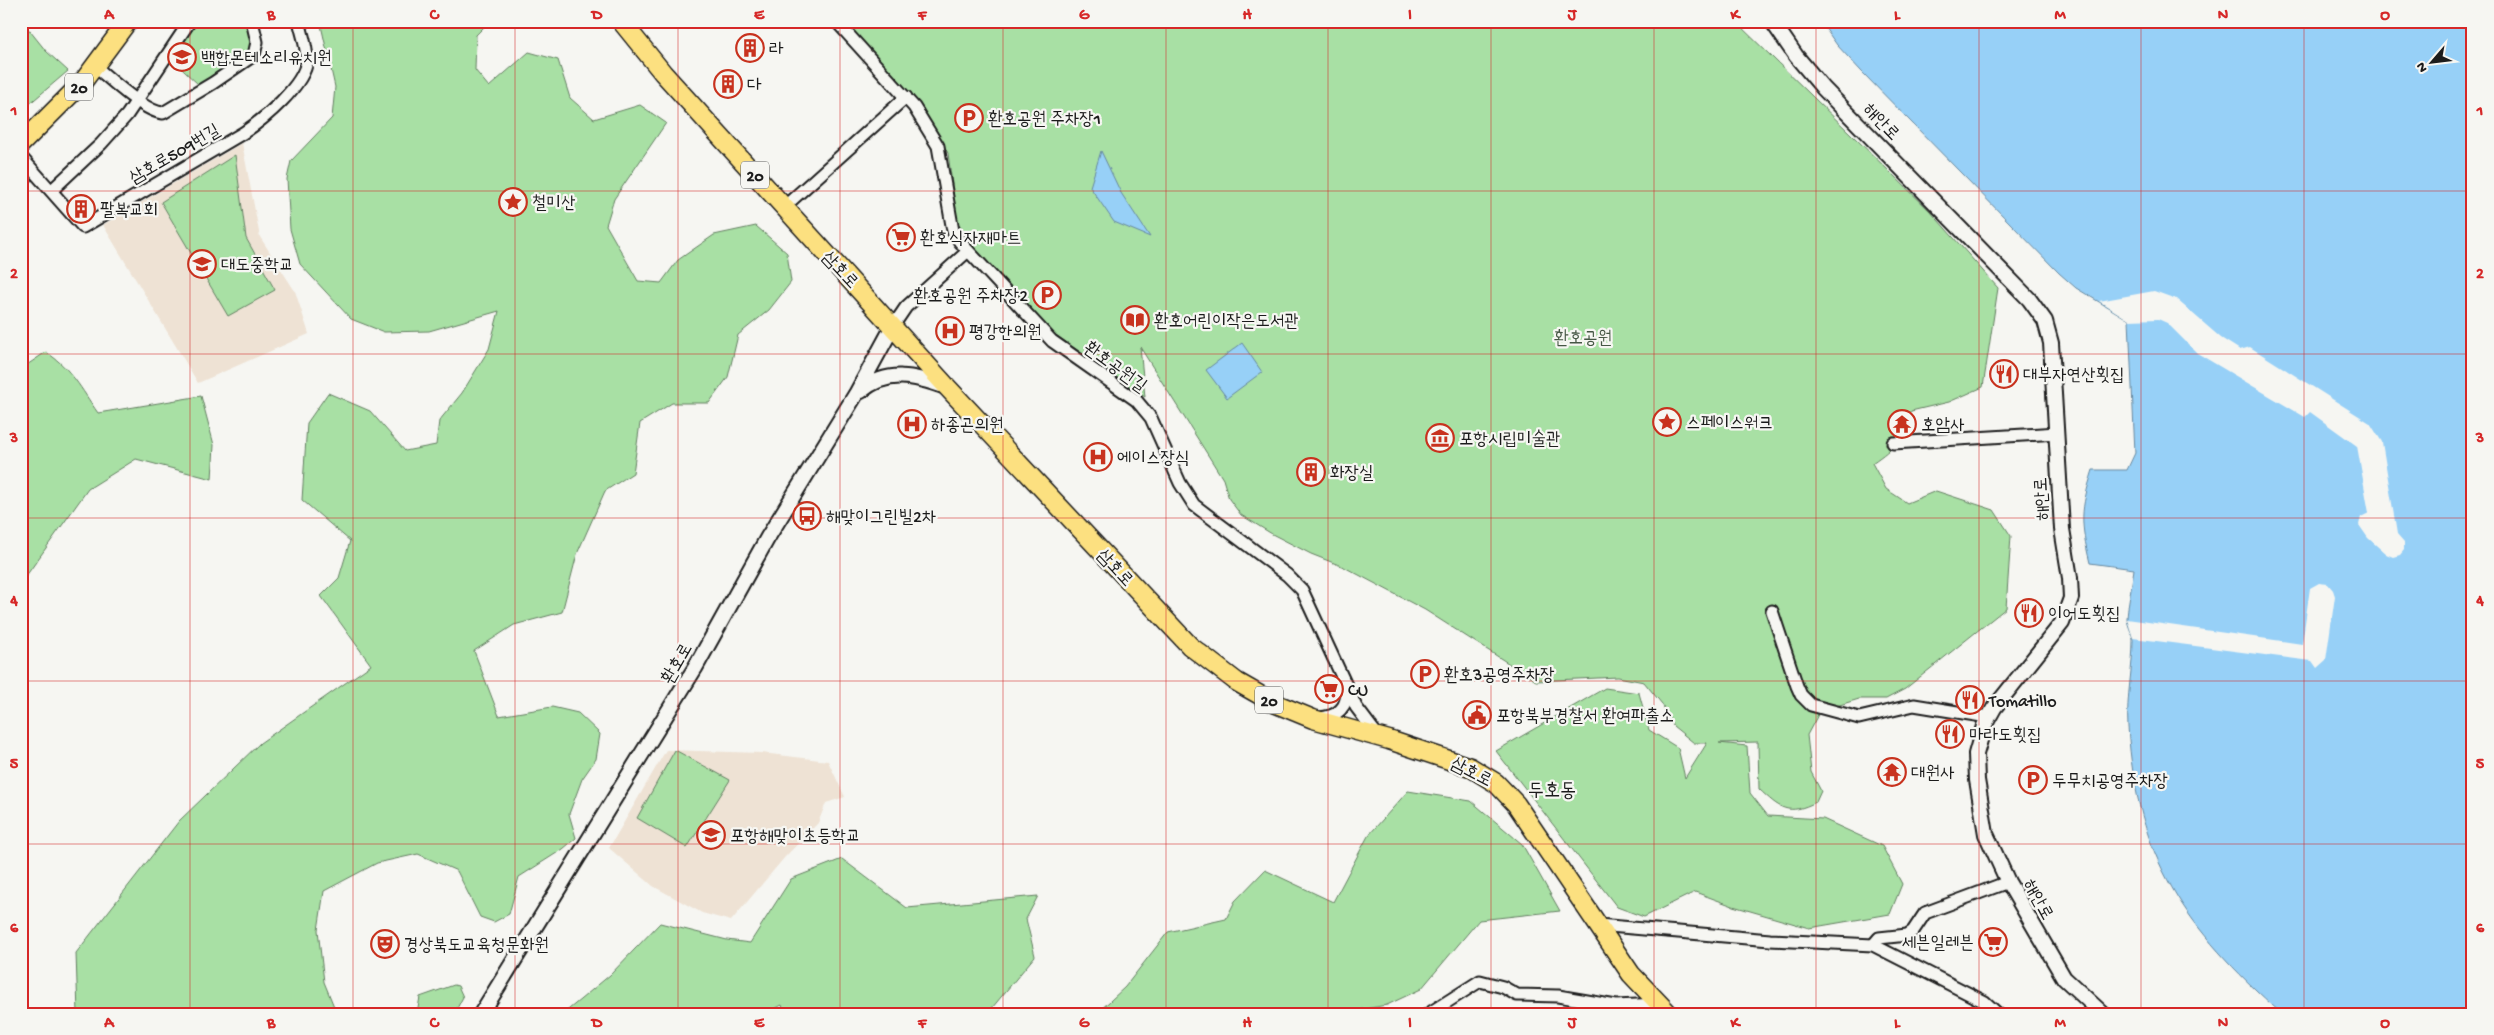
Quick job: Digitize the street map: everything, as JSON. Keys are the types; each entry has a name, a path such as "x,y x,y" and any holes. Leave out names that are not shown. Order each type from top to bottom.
{"main road":[{"name":"20","path":"21,144 63,104 96,67 128,21"},
{"name":"삼호로","path":"621,21 663,73 948,388 1190,646 1243,686 1274,703 1313,718 1455,761 1484,774 1496,783 1516,804 1630,974 1663,1009"}],"street":[{"path":"52,190 101,144 138,100 190,21"},
{"path":"96,67 158,113 168,111 250,59 256,49 252,21"},
{"name":"삼호로509번길","path":"21,158 83,226 248,130 289,92 303,73 307,58 299,21"},
{"name":"환호공원길","path":"836,21 906,97 938,146 953,231 968,251 1052,341 1136,400 1147,411 1180,483 1194,505 1296,583 1307,599 1346,687 1363,719 1379,738"},
{"name":"해안로","path":"1772,21 1790,49 1823,88 2037,307 2046,324 2051,343 2062,529 2070,578 2071,598 2062,622 1988,716 1980,734 1976,754 1980,802 1986,834 2008,882 2064,978 2101,1013"},
{"path":"784,207 906,97"},
{"path":"893,326 906,308 968,251"},
{"name":"환호로","path":"482,1014 690,677 768,537 856,394 893,326"},
{"path":"856,394 878,379 900,375 926,380 948,388"},
{"path":"1893,443 2057,434"},
{"path":"1772,611 1797,686 1801,695 1811,705 1860,718 1874,716 1903,706 1918,705 1988,716"},
{"path":"1313,718 1328,717 1341,710 1347,698 1346,687"},
{"path":"1872,945 1879,938 1907,935 1913,931 1925,913 2008,882"},
{"path":"1598,925 1779,941 1872,945 1986,1002 1998,1014"},
{"path":"1428,1014 1480,982 1502,987 1517,994 1558,996 1616,1006 1663,1009"}],"shaded area":[{"name":"대도중학교","path":"242,143 260,237 295,291 309,334 198,383 103,225"},
{"name":"포항해맞이초등학교","path":"666,750 762,753 828,761 845,797 826,803 818,823 785,857 731,921 702,913 653,886 609,848"}],"green space":[{"path":"22,21 46,51 68,71 21,111"},
{"path":"195,21 246,21 250,44 246,56 199,85 170,58"},
{"path":"320,21 490,21 476,35 475,70 489,87 529,52 558,60 570,98 594,119 640,105 666,123 614,199 606,225 638,281 661,283 678,260 714,235 756,226 787,253 791,282 769,310 738,335 728,377 709,403 672,403 640,423 633,473 605,491 577,554 562,612 514,625 474,651 499,716 552,707 578,713 600,734 596,759 582,779 569,814 576,838 563,849 519,877 509,914 494,922 480,917 457,871 418,854 377,863 324,891 318,930 324,982 337,1014 78,1014 76,953 179,821 260,743 371,665 321,596 339,578 350,541 302,500 307,423 328,393 370,411 405,451 436,445 439,421 462,393 489,349 499,311 429,331 384,332 351,319 300,264 290,229 287,179 291,161 332,118 335,87"},
{"name":"환호공원","path":"843,21 1735,21 1930,211 1998,288 1983,387 1949,402 1911,411 1905,429 1897,442 1872,463 1886,489 1907,503 1936,491 1994,510 2011,536 2006,608 1905,689 1886,699 1859,699 1820,711 1807,735 1811,772 1821,791 1816,802 1798,809 1779,806 1759,789 1758,742 1719,743 1747,746 1750,793 1768,816 1823,819 1882,846 1902,884 1890,914 1809,928 1733,906 1695,892 1644,917 1617,907 1496,751 1605,688 1639,693 1649,730 1678,748 1685,778 1707,743 1694,743 1673,726 1662,704 1644,682 1618,677 1536,681 1425,610 1344,567 1311,554 1272,534 1241,515 1229,499 1223,479 1140,347 1145,397 1050,331 982,259 957,222 948,153 916,102"},
{"path":"235,155 246,238 275,290 228,316 161,202"},
{"path":"46,352 69,372 98,413 201,396 214,445 212,479 136,459 88,489 21,583 21,369"},
{"path":"675,750 730,780 687,848 637,818"},
{"path":"1408,791 1471,801 1522,844 1560,911 1479,920 1421,989 1387,1005 1335,1014 1096,1014 1125,987 1168,932 1226,919 1235,901 1265,870 1333,902 1368,836"},
{"path":"842,859 907,908 1038,896 1026,919 1035,956 987,1014 785,1014 782,1005 764,1014 563,1014 610,975 660,923 727,940 750,943 791,879"},
{"path":"454,985 458,986 463,997 454,1014 417,1014 420,997"}],"water":[{"path":"1820,21 2473,21 2473,1014 2282,1014 2218,951 2193,920 2172,888 2155,853 2142,816 2133,774 2128,716 2133,640 2127,618 2134,569 2090,563 2084,537 2084,506 2093,470 2127,470 2135,453 2129,320 2076,288 2059,273 1861,71 1837,45"},
{"path":"1101,151 1121,193 1150,237 1114,222 1090,187"},
{"path":"1242,343 1262,372 1227,398 1206,370"}],"pier":[{"path":"2154,291 2176,299 2221,338 2240,350 2250,347 2370,423 2382,442 2397,534 2404,542 2404,550 2400,555 2393,557 2386,554 2368,538 2359,525 2361,517 2369,513 2357,446 2310,412 2305,417 2197,353 2167,323 2158,319 2129,320 2099,301"},
{"path":"2319,583 2328,584 2335,596 2326,660 2317,668 2312,661 2133,638 2127,619 2302,644 2310,588"}],"place":[{"name":"라","path":"750,48"},
{"name":"백합몬테소리유치원","path":"182,57"},
{"name":"다","path":"728,84"},
{"name":"환호공원 주차장1","path":"969,118"},
{"name":"철미산","path":"513,202"},
{"name":"팔복교회","path":"81,209"},
{"name":"환호식자재마트","path":"901,237"},
{"name":"대도중학교","path":"202,264"},
{"name":"환호공원 주차장2","path":"1047,295"},
{"name":"환호어린이작은도서관","path":"1135,320"},
{"name":"평강한의원","path":"950,331"},
{"name":"대부자연산횟집","path":"2004,374"},
{"name":"스페이스워크","path":"1667,422"},
{"name":"하종곤의원","path":"912,424"},
{"name":"호암사","path":"1902,424"},
{"name":"포항시립미술관","path":"1440,438"},
{"name":"에이스장식","path":"1098,457"},
{"name":"화장실","path":"1311,472"},
{"name":"해맞이그린빌2차","path":"807,516"},
{"name":"이어도횟집","path":"2029,613"},
{"name":"환호3공영주차장","path":"1425,674"},
{"name":"CU","path":"1329,689"},
{"name":"Tomatillo","path":"1970,700"},
{"name":"포항북부경찰서 환여파출소","path":"1477,715"},
{"name":"마라도횟집","path":"1950,734"},
{"name":"대원사","path":"1892,772"},
{"name":"두무치공영주차장","path":"2033,780"},
{"name":"포항해맞이초등학교","path":"711,835"},
{"name":"세븐일레븐","path":"1993,942"},
{"name":"경상북도교육청문화원","path":"385,944"}],"district":[{"name":"두호동","path":"1552,789"}]}
